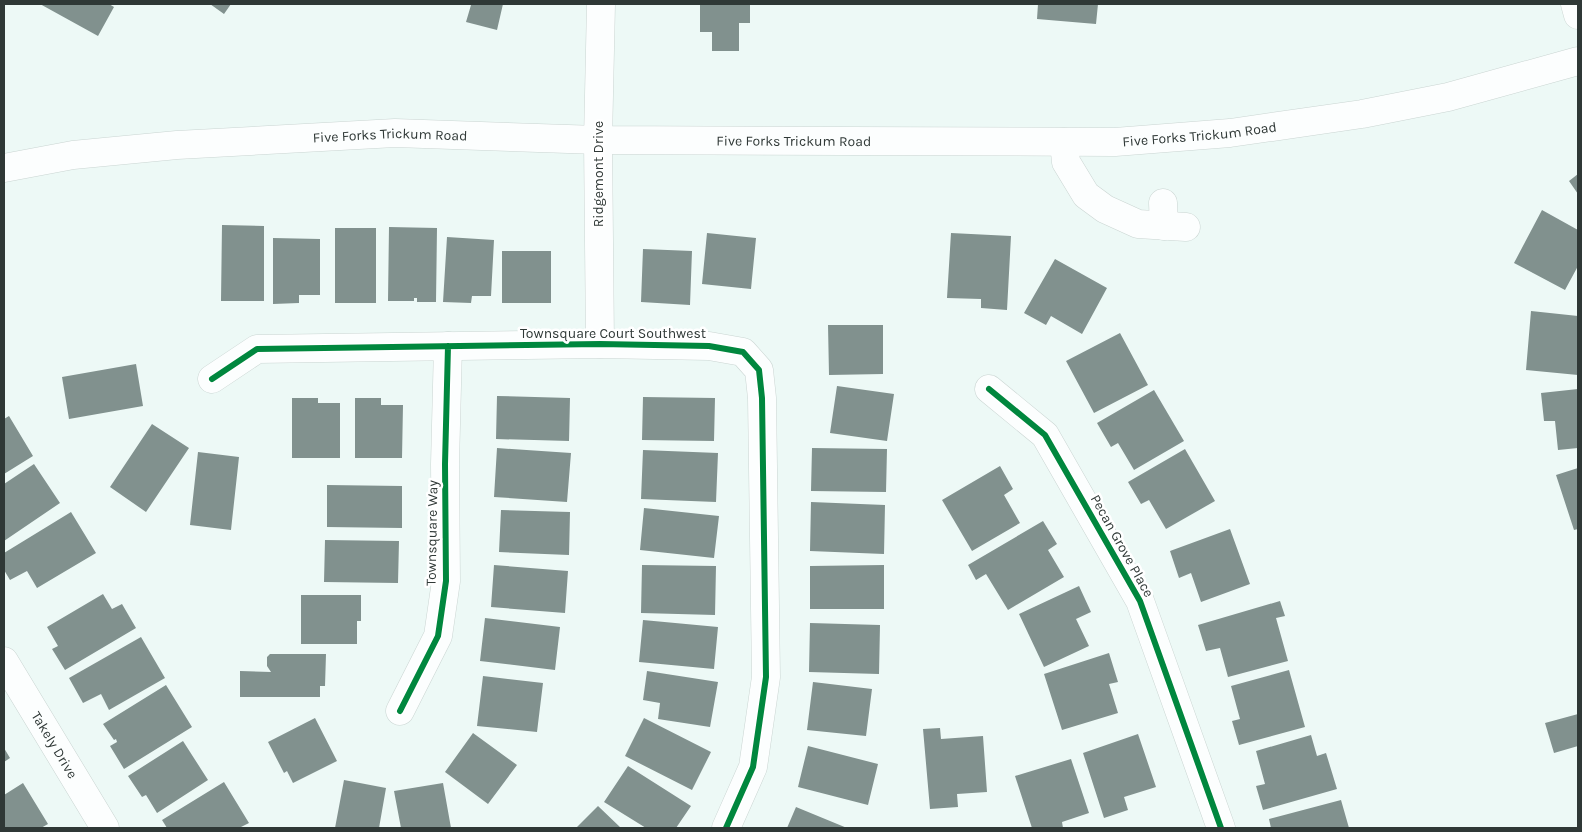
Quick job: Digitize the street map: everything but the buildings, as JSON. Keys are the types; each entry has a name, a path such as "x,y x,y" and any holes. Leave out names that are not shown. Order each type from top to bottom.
{"street":[{"name":"Ridgemont Drive","path":"600,344 598,140 601,4"},
{"path":"1575,4 1578,15"},
{"name":"Five Forks Trickum Road","path":"4,168 73,154 177,145 395,133 598,140 1115,142 1230,133 1362,114 1448,97 1578,61"},
{"path":"1064,142 1066,162 1086,195 1105,209 1138,224 1171,219"},
{"name":"Townsquare Court Southwest","path":"212,379 257,349 600,344 709,346 743,352 759,370 762,408 766,676 753,767 726,828"},
{"name":"Townsquare Way","path":"400,711 438,636 446,581 445,464 448,346"},
{"name":"Pecan Grove Place","path":"989,389 1045,435 1140,601 1217,827"},
{"name":"Takely Drive","path":"4,661 105,828"}],"cycle path":[{"path":"212,379 257,349 600,344 709,346 743,352 759,370 762,398 766,677 753,767 726,828"},
{"path":"400,711 438,636 446,581 445,464 448,346"},
{"path":"989,389 1045,435 1140,601 1221,828"}]}
